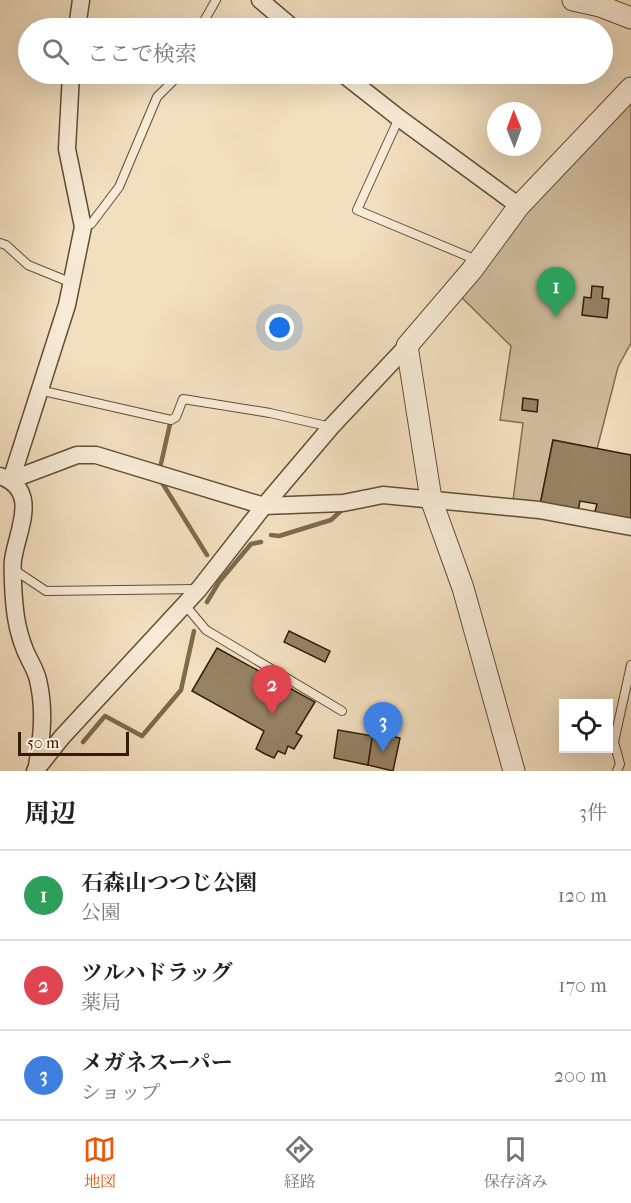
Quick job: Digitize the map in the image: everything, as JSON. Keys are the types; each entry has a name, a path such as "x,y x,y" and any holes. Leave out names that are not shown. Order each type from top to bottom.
{"street":[{"path":"78,18 81,0"},
{"path":"260,0 281,18"},
{"path":"573,0 600,6 631,18"},
{"path":"6,478 39,390 67,305 83,227 67,149 70,84"},
{"path":"356,84 519,206"},
{"path":"36,769 62,737 200,589 264,506 330,427 407,346 479,261 519,206 631,88"},
{"path":"407,346 431,499 463,588 514,771"},
{"path":"6,478 77,454 96,455 264,506 343,503 383,495 539,510 631,527"},
{"path":"6,478 22,496 24,511 8,563 14,614 25,651 38,678 43,714 36,769"}],"lane":[{"path":"206,18 216,0"},
{"path":"83,227 91,224 119,187 158,97 170,84"},
{"path":"399,118 357,210 479,261"},
{"path":"0,243 6,245 28,265 72,283"},
{"path":"39,390 171,420 176,417 183,399 270,413 330,427"},
{"path":"8,563 46,591 200,589"},
{"path":"184,605 206,630 342,711"},
{"path":"617,771 620,764 614,742 631,666"}],"shaded area":[{"path":"631,88 631,343 618,367 597,449 553,440 539,510 512,508 523,423 500,420 511,346 455,291"}],"building":[{"path":"592,286 603,287 602,298 609,299 607,318 582,315 584,297 591,298"},
{"path":"523,398 538,400 537,412 522,410"},
{"path":"553,440 631,455 631,522 594,515 597,504 580,501 577,517 539,510"},
{"path":"289,631 330,651 325,662 284,642"},
{"path":"217,648 315,702 296,733 302,736 294,749 288,746 285,754 278,751 274,758 256,749 264,731 192,691"},
{"path":"338,730 373,736 368,765 334,758"},
{"path":"373,732 400,738 393,771 368,765"}],"waterway":[{"path":"160,468 170,424"},
{"path":"161,481 207,555"},
{"path":"271,535 279,536 331,520 344,508"},
{"path":"207,602 219,582 251,544 261,542"},
{"path":"83,742 105,716 142,736 181,690 194,631"}],"place":[{"name":"石森山つつじ公園","path":"556,317"},
{"name":"ツルハドラッグ","path":"272,715"},
{"name":"メガネスーパー","path":"383,752"}]}
